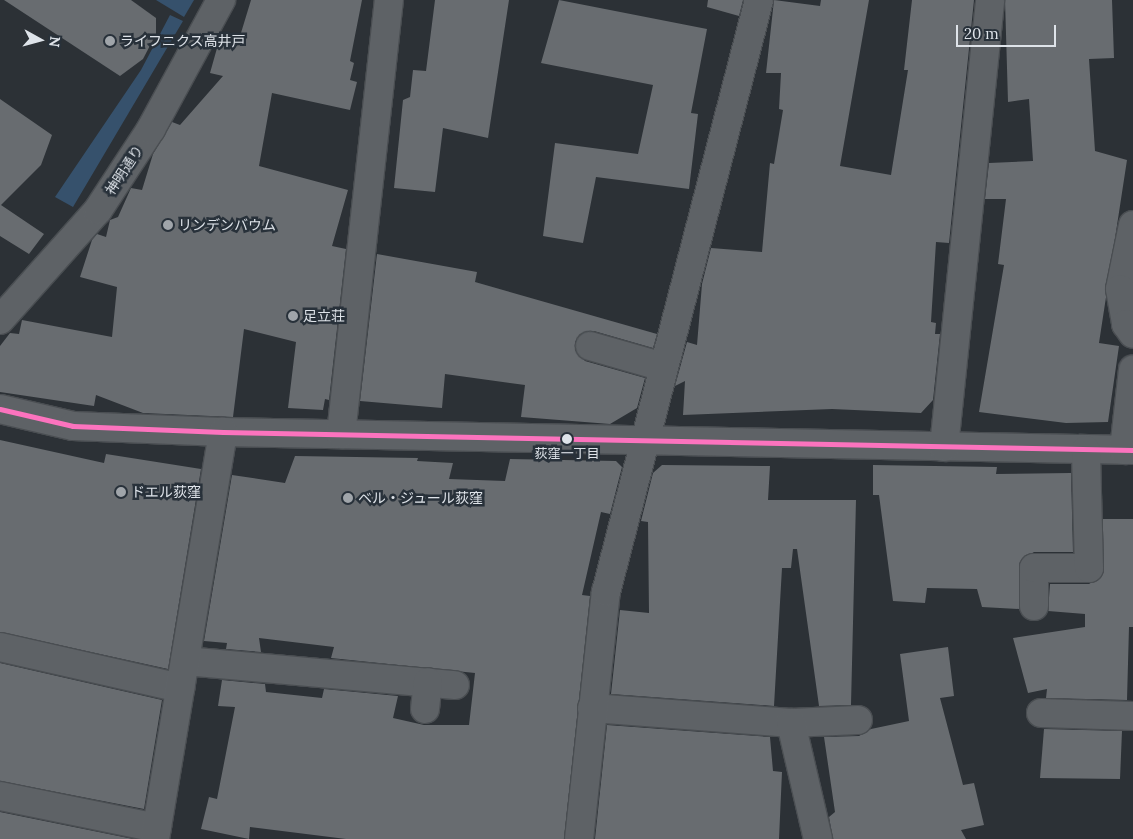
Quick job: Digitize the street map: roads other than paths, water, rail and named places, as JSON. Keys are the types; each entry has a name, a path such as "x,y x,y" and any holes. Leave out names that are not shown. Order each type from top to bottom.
{"street":[{"name":"神明通り","path":"0,320 98,210 150,129 221,0"},
{"path":"340,434 389,0"},
{"path":"579,839 606,592 643,442 759,0"},
{"path":"944,447 990,0"},
{"path":"1133,225 1120,289 1126,324 1133,334"},
{"path":"590,346 663,367"},
{"path":"0,409 73,426 223,432 643,442 1129,450 1133,370"},
{"path":"0,796 156,833 223,432"},
{"path":"1034,606 1034,568 1089,568 1086,450"},
{"path":"0,647 180,688"},
{"path":"185,661 455,685"},
{"path":"425,709 428,682"},
{"path":"592,708 791,723 858,720"},
{"path":"1041,713 1133,716"},
{"path":"791,723 818,839"}],"place":[{"name":"ライフニクス高井戸","path":"110,41"},
{"name":"リンデンバウム","path":"168,225"},
{"name":"足立荘","path":"293,316"},
{"name":"荻窪一丁目","path":"567,439"},
{"name":"ドエル荻窪","path":"121,492"},
{"name":"ベル・ジュール荻窪","path":"348,498"}]}
